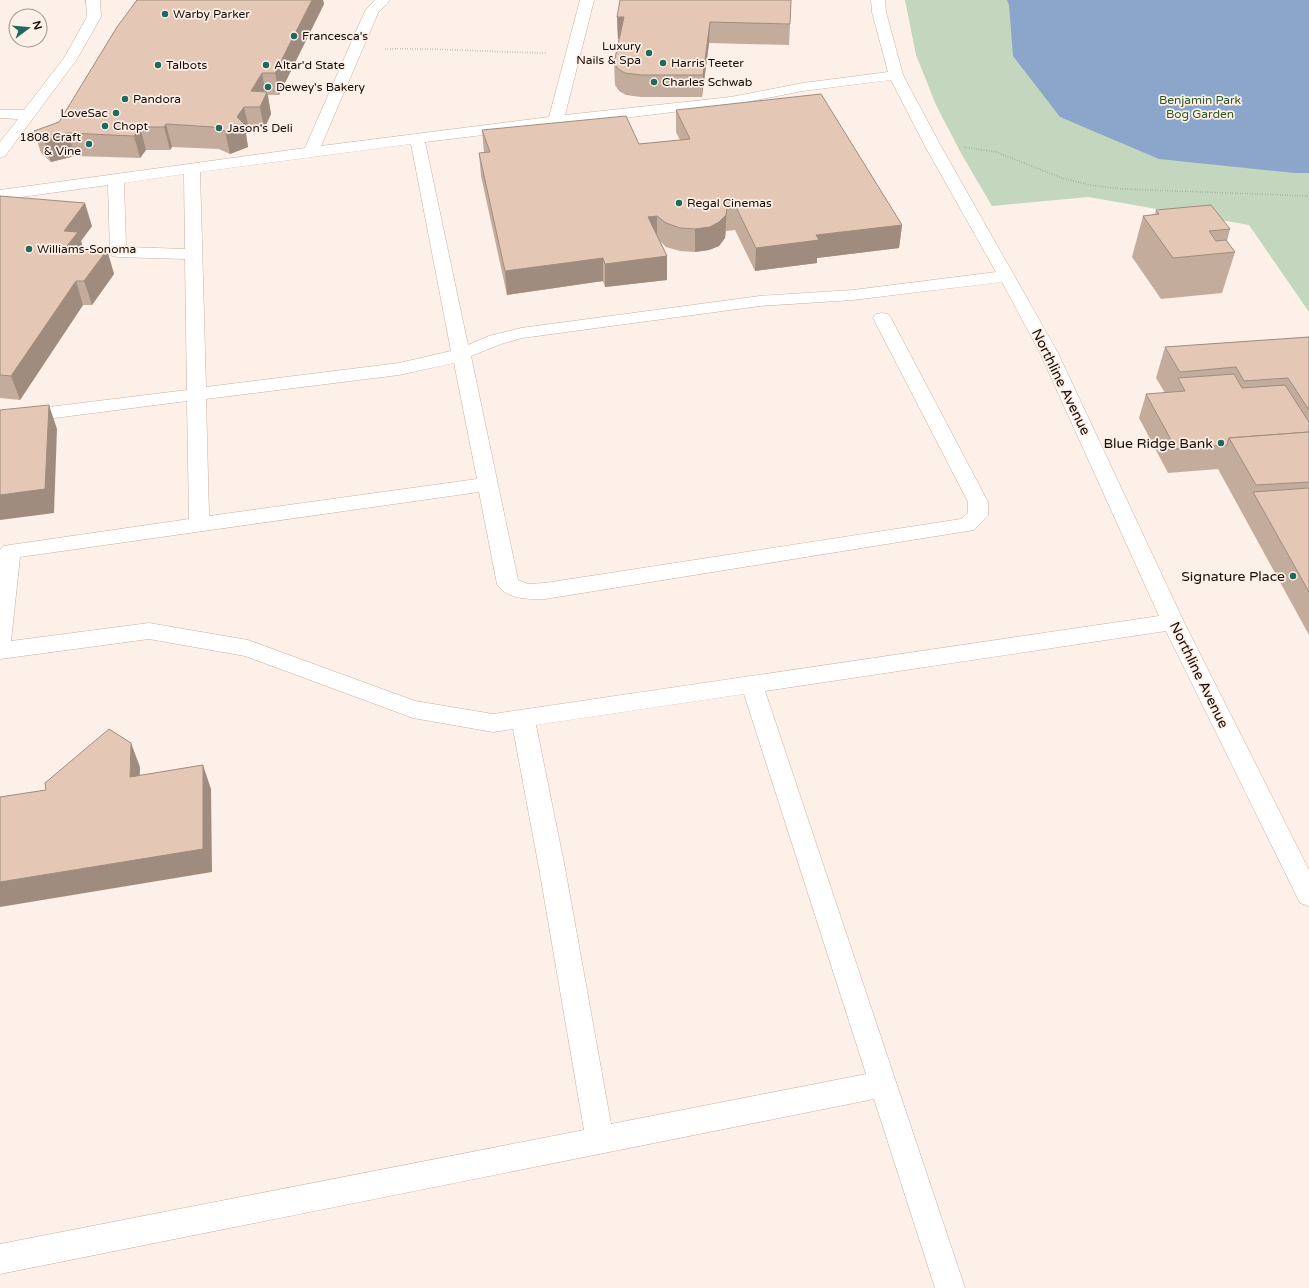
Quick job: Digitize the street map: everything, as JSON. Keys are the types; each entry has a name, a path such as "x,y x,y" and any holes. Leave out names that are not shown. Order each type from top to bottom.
{"street":[{"path":"0,153 70,59 93,20 92,0"},
{"path":"311,152 372,11 383,0"},
{"path":"556,121 587,0"},
{"name":"Northline Avenue","path":"878,0 896,75 934,148 1008,276 1049,353 1173,622 1309,895"},
{"path":"0,194 418,138 731,102 803,87 896,75"},
{"path":"0,114 29,115"},
{"path":"418,138 508,584 525,592 545,591 967,524 978,515 978,502 882,318"},
{"path":"192,168 199,524"},
{"path":"116,178 118,252 194,254"},
{"path":"0,420 399,368 451,358 495,340 521,333 566,326 760,301 853,295 1008,276"},
{"path":"0,642 10,551 488,484"},
{"path":"0,651 149,630 248,648 413,709 493,723 1173,622"},
{"path":"752,685 950,1288"},
{"path":"523,719 552,868 600,1140"},
{"path":"0,1259 883,1084"}],"path":[{"path":"356,47 389,49 434,48 473,51 572,54"},
{"path":"934,148 969,147 996,152 1062,178 1090,185 1123,189 1309,196"}],"green space":[{"name":"Benjamin Park Bog Garden","path":"905,0 1309,0 1309,312 1249,225 1088,197 992,206 962,155 936,105 916,55"}],"water":[{"path":"1007,0 1309,0 1309,173 1295,173 1159,159 1060,117 1013,56 1009,5"}],"building":[{"path":"137,0 312,0 275,73 262,73 251,91 267,92 260,107 244,107 237,117 244,124 225,131 213,127 166,124 164,127 140,127 134,136 68,133 44,140 34,131 59,122 117,27"},
{"name":"Harris Teeter","path":"620,0 791,0 790,24 710,22 703,75 641,75 625,73 618,69 614,63 624,17 617,17"},
{"name":"Regal Cinemas","path":"821,94 902,225 816,235 819,240 756,248 736,207 727,208 726,215 719,222 710,227 695,229 680,228 666,223 657,216 648,217 667,256 605,264 603,258 505,271 479,153 490,152 482,130 626,116 639,144 690,139 676,110"},
{"path":"0,196 85,203 64,231 78,232 67,246 107,250 84,281 76,281 11,376 0,375"},
{"path":"1211,205 1230,229 1209,231 1216,241 1226,240 1235,252 1173,258 1143,216 1159,214 1156,210"},
{"path":"1309,337 1309,410 1288,378 1244,381 1236,367 1180,372 1165,347"},
{"path":"1234,374 1242,388 1285,385 1309,422 1309,432 1229,438 1227,445 1176,449 1146,394 1185,391 1178,378"},
{"path":"49,405 45,489 0,495 0,410"},
{"path":"1309,432 1309,482 1256,485 1229,438"},
{"path":"1309,488 1309,592 1253,492"},
{"path":"109,729 131,743 130,777 203,765 203,849 0,882 0,797 46,790 45,783"}],"place":[{"name":"Warby Parker","path":"165,14"},
{"name":"Francesca's","path":"294,36"},
{"name":"Luxury Nails & Spa","path":"649,53"},
{"name":"Harris Teeter","path":"663,63"},
{"name":"Talbots","path":"158,65"},
{"name":"Altar'd State","path":"266,65"},
{"name":"Charles Schwab","path":"654,82"},
{"name":"Dewey's Bakery","path":"268,87"},
{"name":"Pandora","path":"125,99"},
{"name":"LoveSac","path":"116,113"},
{"name":"Chopt","path":"105,126"},
{"name":"Jason's Deli","path":"219,128"},
{"name":"1808 Craft & Vine","path":"89,144"},
{"name":"Regal Cinemas","path":"679,203"},
{"name":"Williams-Sonoma","path":"29,249"},
{"name":"Blue Ridge Bank","path":"1221,443"},
{"name":"Signature Place","path":"1293,576"}]}
